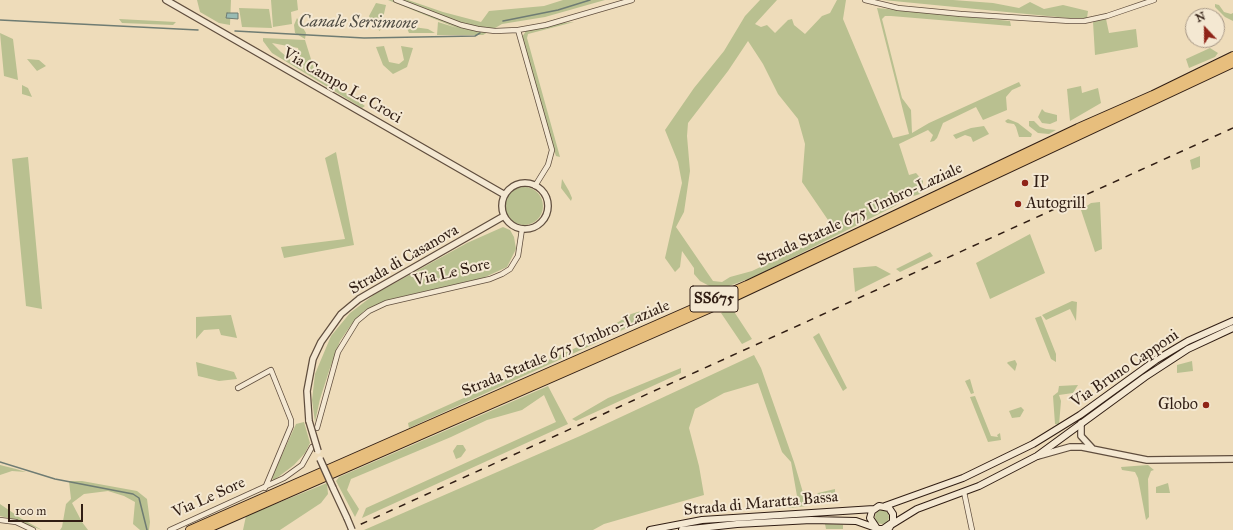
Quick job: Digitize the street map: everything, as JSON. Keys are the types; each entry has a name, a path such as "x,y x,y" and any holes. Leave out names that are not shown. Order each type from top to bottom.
{"highway":[{"name":"Strada Statale 675 Umbro-Laziale","path":"190,530 747,285 1064,134 1233,56"},
{"name":"Strada Statale 675 Umbro-Laziale","path":"204,530 713,307 1233,63"}],"main road":[{"name":"Via Bruno Capponi","path":"885,506 963,478 1033,444 1080,415 1156,360 1188,341 1233,321"},
{"name":"Via Bruno Capponi","path":"889,528 917,509 964,492 1037,456 1145,377 1188,349 1233,328"},
{"path":"1033,444 1039,448 1037,456"},
{"path":"885,506 894,514 889,528 876,529 870,518 874,508 885,506"},
{"name":"Strada di Maratta Bassa","path":"650,530 702,520 874,508"},
{"name":"Strada di Maratta Bassa","path":"682,530 737,524 811,520 856,521 876,529"}],"street":[{"name":"Via Campo Le Croci","path":"166,0 505,195"},
{"path":"396,0 461,25 478,29 518,30 546,25 632,0"},
{"path":"865,0 898,8 953,14 1084,21 1107,16 1154,0"},
{"path":"518,30 552,150 548,165 535,186"},
{"path":"518,184 535,186 546,197 547,213 537,226 522,229 511,225 504,216 502,206 505,195 510,188 518,184"},
{"name":"Strada di Casanova","path":"352,530 315,449 309,421 307,391 313,359 321,342 341,314 365,295 504,216"},
{"name":"Via Le Sore","path":"317,428 338,352 357,320 386,303 490,279 502,274 510,269 518,256 522,229"},
{"path":"238,388 272,370 290,416 291,426 265,488"},
{"path":"1082,423 1081,436 1094,449"},
{"path":"1037,456 1070,447 1094,449 1147,460 1233,459"},
{"name":"Via Le Sore","path":"170,530 265,488 294,472 315,449"},
{"path":"964,492 972,530"},
{"path":"0,520 16,522 33,530"}],"green space":[{"path":"197,0 231,0 230,25 219,23 200,12"},
{"path":"271,0 297,0 298,10 291,12 292,24 273,27"},
{"path":"388,0 408,0 443,12 481,22 489,11 544,6 563,0 605,0 545,17 502,24 483,35 437,35 438,22 457,28"},
{"path":"760,0 777,0 755,24 761,27 767,25 775,33 788,20 792,19 794,25 805,34 822,16 830,13 837,0 846,0 843,19 893,138 909,134 877,8 1010,21 1011,26 891,16 885,16 882,19 902,98 911,110 912,133 929,123 1019,82 1021,86 1012,90 1006,97 1007,110 983,120 976,107 943,123 937,138 934,141 930,142 933,135 928,130 899,144 909,175 916,173 923,181 923,189 920,194 907,198 893,207 756,276 721,289 715,289 700,281 694,274 694,268 682,251 680,267 675,272 665,258 682,183 678,162 665,130 694,88 724,51 745,16","holes":["748,41 763,64 778,94 798,119 805,144 802,182 828,220 832,233 752,271 730,277 722,282 713,281 676,227 684,212 690,171 687,136 688,123 728,71"]},
{"path":"883,0 953,0 993,3 1019,8 1030,2 1044,9 1063,5 1088,11 1087,18 1068,18"},
{"path":"376,3 386,5 380,31 373,26 369,16"},
{"path":"1215,4 1219,5 1221,8 1216,8"},
{"path":"239,8 269,9 272,28 242,27"},
{"path":"1225,12 1233,13 1233,21 1225,17"},
{"path":"297,18 306,33 305,39 295,33 294,25"},
{"path":"119,19 176,22 173,25 122,23"},
{"path":"1106,19 1109,33 1136,29 1138,47 1095,55 1093,22"},
{"path":"574,22 528,34 527,38 560,157 556,156 552,145 522,37 526,31 561,23"},
{"path":"406,26 428,29 435,33 409,33"},
{"path":"0,33 13,39 18,80 4,76"},
{"path":"263,38 305,40 315,72 365,106 362,108 272,53 263,41","holes":["272,43 298,48 304,71"]},
{"path":"384,46 389,62 399,64 404,60 401,46 413,48 407,67 393,74 383,65 376,47"},
{"path":"1210,48 1218,53 1215,57 1189,68 1186,59"},
{"path":"27,59 39,60 46,66 37,71"},
{"path":"22,85 28,88 32,97 22,94"},
{"path":"1081,86 1082,93 1098,88 1101,103 1070,121 1067,89"},
{"path":"1042,109 1045,112 1057,115 1057,121 1050,124 1042,123 1038,117"},
{"path":"1008,119 1018,123 1032,134 1031,137 1019,137 1014,124 1007,123 1005,121"},
{"path":"1029,121 1034,121 1040,127 1046,129 1056,130 1049,134 1038,133 1029,126"},
{"path":"984,126 989,134 973,142 971,137 965,135 956,139 953,135 971,128"},
{"path":"336,152 354,245 284,258 281,247 345,239 325,158"},
{"path":"1200,156 1200,167 1192,170 1190,160"},
{"path":"28,157 42,309 26,306 12,159"},
{"path":"562,179 572,198 571,201 561,188"},
{"path":"524,187 534,190 540,196 543,206 540,216 534,222 524,225 514,222 508,216 505,206 508,196 514,190"},
{"path":"1100,202 1102,249 1095,252 1081,210 1091,203"},
{"path":"503,227 510,230 514,237 516,249 507,267 483,278 391,299 364,311 351,325 340,341 320,399 315,422 312,400 315,374 331,336 350,313 375,294 467,243"},
{"path":"1030,234 1045,273 990,299 976,263"},
{"path":"930,252 933,256 900,272 896,269"},
{"path":"876,266 891,274 855,292 853,268"},
{"path":"1072,301 1077,302 1076,321 1070,309 1046,320 1042,315"},
{"path":"731,307 752,339 742,344 721,313"},
{"path":"641,311 653,315 592,345 409,428 408,423 582,345 631,314"},
{"path":"231,315 237,338 221,335 219,329 204,330 196,339 196,317"},
{"path":"1041,316 1056,354 1056,362 1051,359 1035,318"},
{"path":"819,333 847,388 843,391 813,337"},
{"path":"754,355 761,368 794,462 807,506 790,508 786,506 796,502 797,496 791,462 782,452 758,383 724,393 695,409 689,428 699,466 704,495 604,524 593,530 364,530 580,436"},
{"path":"1015,360 1017,364 1015,371 1007,363"},
{"path":"1192,361 1193,371 1177,373 1177,365"},
{"path":"196,362 234,372 237,379 219,381 198,376"},
{"path":"681,368 681,373 576,421 572,419 608,398"},
{"path":"970,379 974,393 971,394 965,381"},
{"path":"1078,385 1073,393 1059,395 1061,401 1059,425 1055,424 1053,396 1058,392 1059,386"},
{"path":"548,386 568,424 362,518 366,508 556,422 544,395 522,410 487,420 451,437 351,479 347,490 359,509 355,517 336,481 339,477"},
{"path":"975,396 991,436 998,437 997,435 1000,433 1001,440 988,442 970,397"},
{"path":"1021,407 1024,410 1020,417 1012,418 1009,411"},
{"path":"304,422 310,443 305,453 294,465 273,481 272,477 296,424"},
{"path":"457,445 463,445 466,450 461,457 456,459 453,451"},
{"path":"0,465 26,472 12,471 0,475"},
{"path":"1148,465 1154,470 1151,471 1148,479 1149,517 1146,520 1138,478 1135,472 1122,470 1121,467"},
{"path":"69,481 82,481 137,491 147,499 150,522 149,530 140,530 133,524 135,502 124,496 108,491 84,494 72,503 88,530 60,530 62,527 66,504 71,499"},
{"path":"327,483 328,494 321,503 280,530 243,530 246,516"},
{"path":"1168,483 1170,493 1156,493 1156,487"},
{"path":"835,489 835,496 818,503 816,496 818,493"},
{"path":"0,504 22,519 42,530 0,516"},
{"path":"879,510 885,510 889,514 889,520 885,524 879,524 875,520 875,514"},
{"path":"825,524 843,525 843,529 826,529"}],"water":[{"path":"227,13 238,13 238,19 226,18"}],"waterway":[{"name":"Canale Sersimone","path":"503,21 558,10 590,0"},
{"name":"Canale Sersimone","path":"0,20 198,30"},
{"name":"Canale Sersimone","path":"235,31 364,38 475,36 480,33"},
{"path":"0,462 55,479 133,494 139,498 147,530"}],"railway":[{"path":"348,530 1233,128"}],"place":[{"name":"IP","path":"1025,183"},
{"name":"Autogrill","path":"1018,204"},
{"name":"Globo","path":"1206,405"}]}
